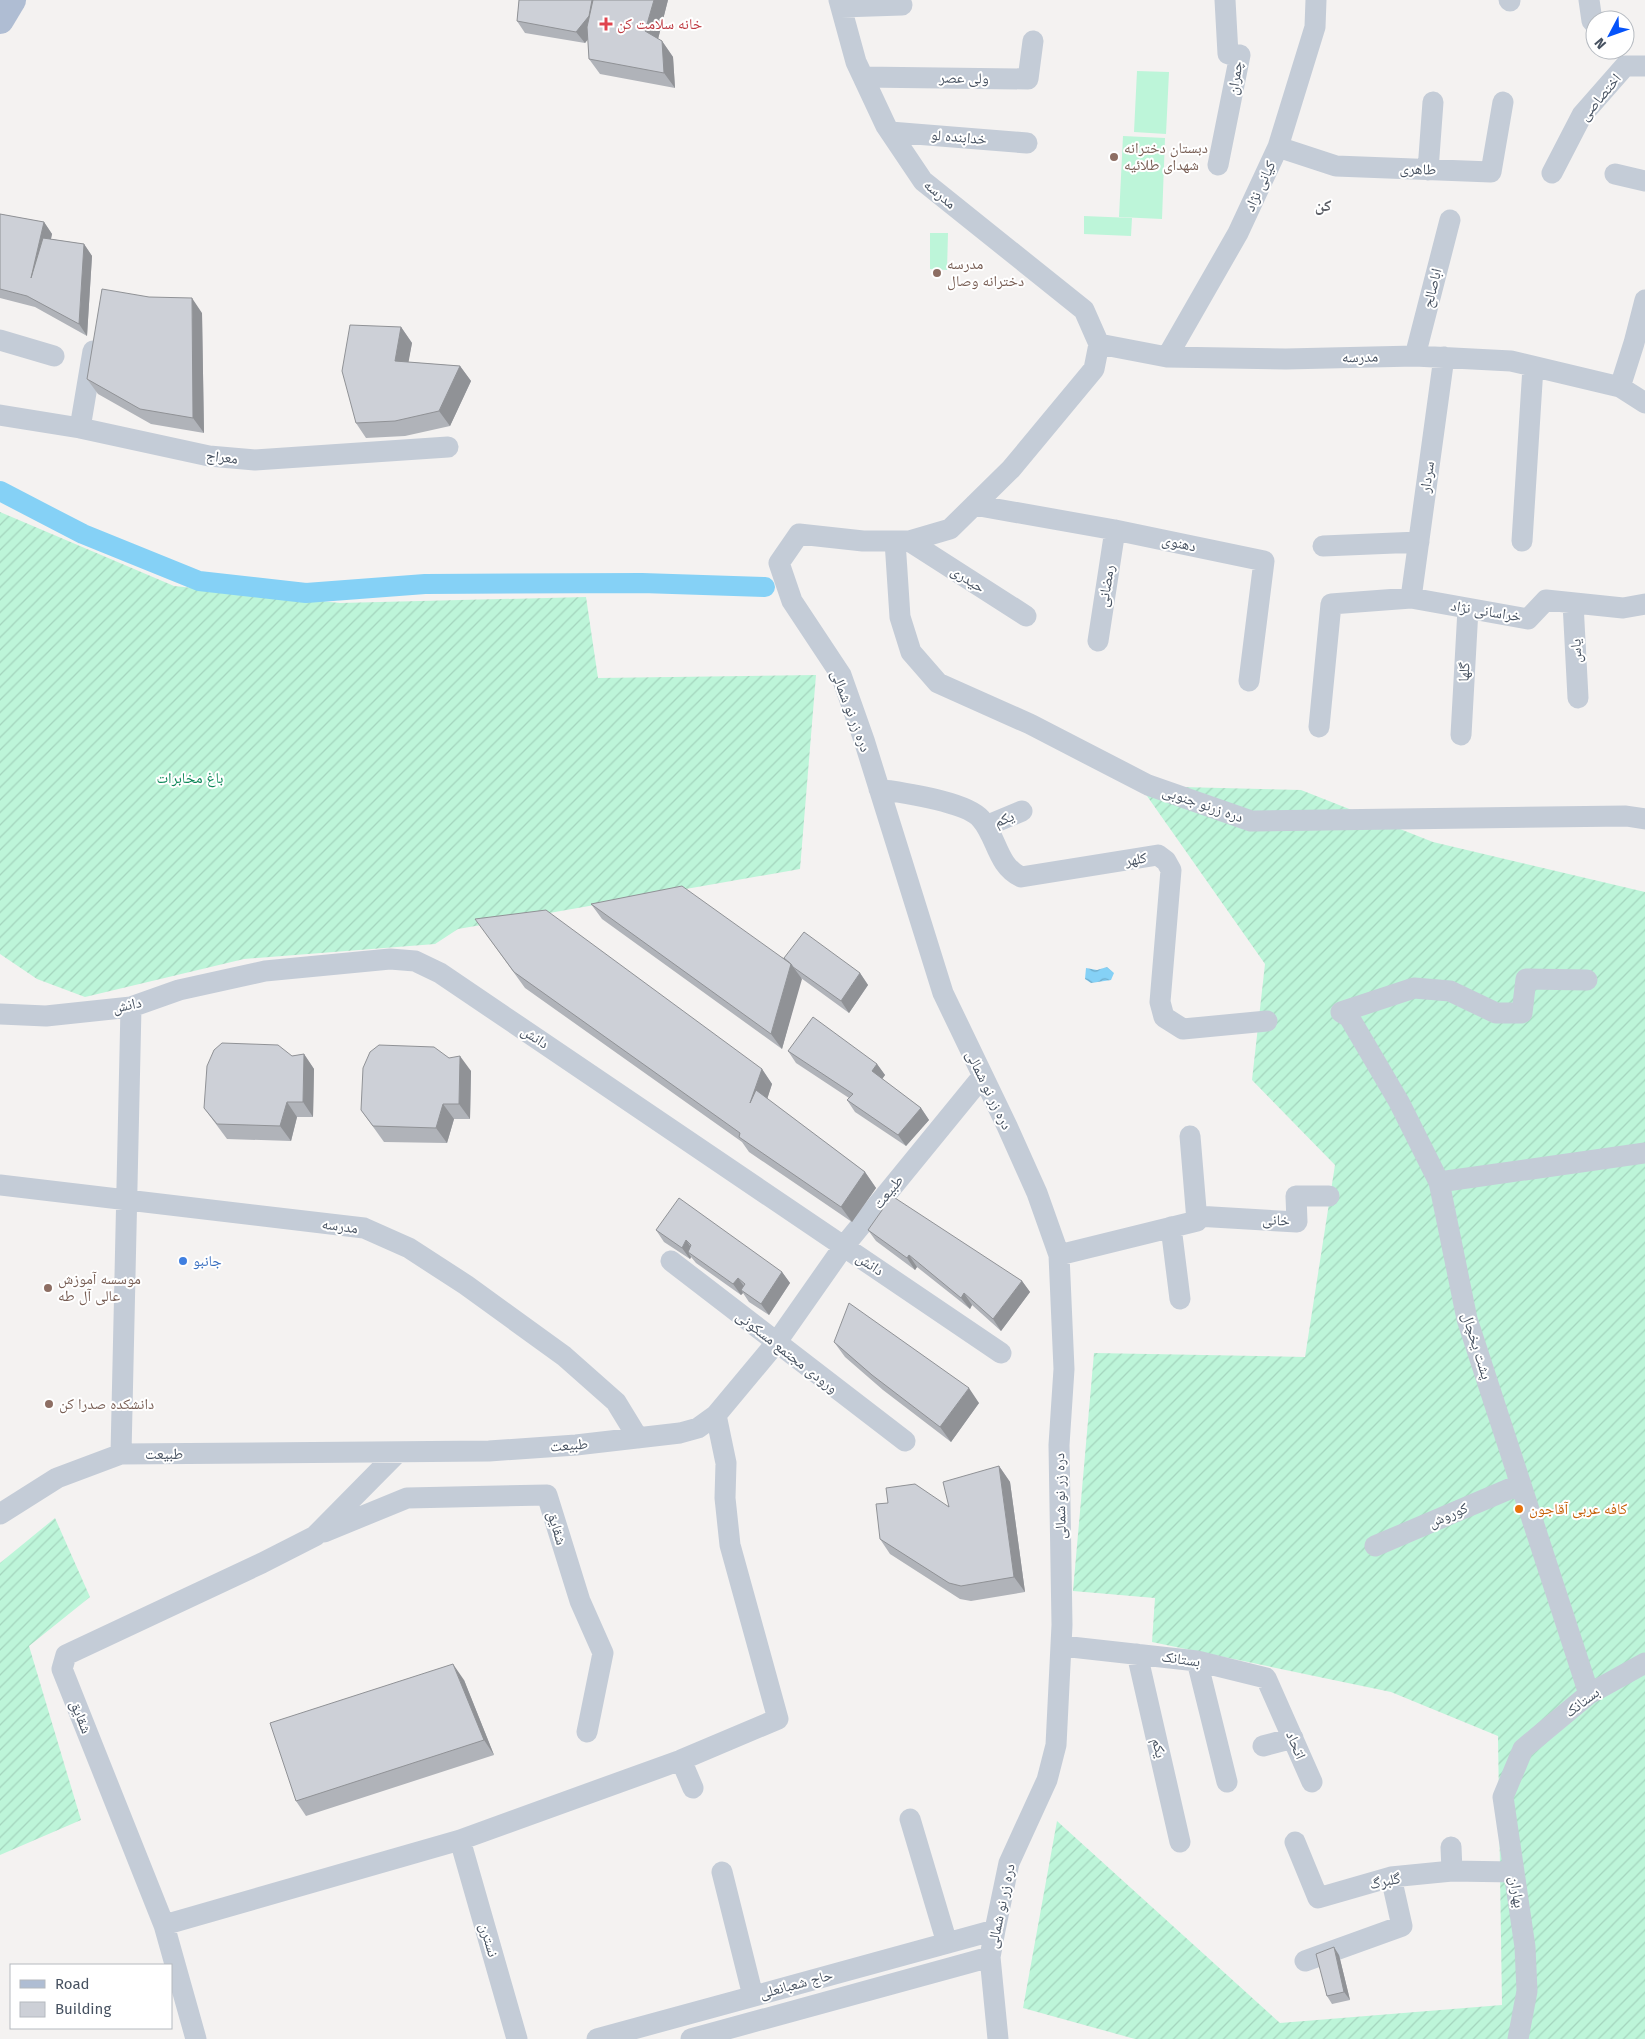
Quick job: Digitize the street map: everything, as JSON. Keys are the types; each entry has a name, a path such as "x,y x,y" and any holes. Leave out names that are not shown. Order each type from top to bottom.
{"main road":[{"path":"0,20 12,0"}],"street":[{"name":"چمران","path":"1218,165 1240,55 1228,54 1225,0"},
{"name":"کیانی نژاد","path":"1166,357 1238,233 1278,147 1315,27 1316,0"},
{"path":"840,3 902,5"},
{"name":"مدرسه","path":"840,3 856,62 890,132 923,181 1084,310 1099,344 1166,357 1286,359 1415,356 1511,361 1620,387 1645,403"},
{"name":"ولی عصر","path":"863,77 1028,79 1033,41"},
{"name":"اختصاصی","path":"1552,173 1582,115 1625,66 1645,66"},
{"path":"1428,170 1434,102"},
{"name":"طاهری","path":"1278,147 1336,166 1491,172 1503,102"},
{"name":"خدابنده لو","path":"890,132 1028,143"},
{"path":"1615,174 1645,181"},
{"name":"اباصالح","path":"1415,356 1450,220"},
{"path":"1620,387 1640,343 1645,300"},
{"path":"80,428 97,327"},
{"path":"0,340 54,356"},
{"name":"دره زر نو شمالی","path":"998,2039 990,1957 995,1930 1009,1863 1047,1780 1056,1745 1062,1646 1059,1445 1064,1369 1059,1255 1037,1193 943,993 841,675 792,601 779,563 799,534 863,541 902,541 950,529 1011,469 1094,369 1099,344"},
{"name":"سردار","path":"1411,598 1444,357"},
{"path":"1522,541 1533,366"},
{"name":"معراج","path":"0,415 80,428 209,456 255,460 448,447"},
{"name":"دهنوی","path":"974,505 1115,530 1264,561 1249,681"},
{"name":"رمضانی","path":"1098,641 1115,530"},
{"name":"حیدری","path":"902,541 1026,616"},
{"name":"دره زرنو جنوبی","path":"902,541 900,616 911,652 938,683 1030,724 1148,785 1252,821 1431,817 1626,816 1645,818"},
{"path":"1323,546 1418,542"},
{"path":"1319,727 1331,604 1411,598"},
{"name":"خراسانی نژاد","path":"1411,598 1528,619 1546,600 1623,608 1645,604"},
{"name":"یاس","path":"1573,603 1578,698"},
{"name":"گلها","path":"1461,735 1468,609"},
{"name":"کلهر","path":"879,789 958,806 980,817 1004,864 1011,873 1021,877 1158,855 1166,861 1171,870 1160,1002 1164,1018 1183,1029 1267,1022"},
{"name":"یکم","path":"986,826 1022,811"},
{"name":"دانش","path":"0,1014 46,1016 130,1008 179,990 266,971 390,958 415,961 440,973 1001,1353"},
{"name":"پشت یخچال","path":"1587,980 1526,979 1522,1013 1496,1013 1450,991 1414,988 1340,1012 1349,1017 1399,1102 1439,1182 1468,1319 1589,1694"},
{"path":"121,1454 130,1008"},
{"name":"طبیعت","path":"0,1514 56,1478 121,1454 489,1451 638,1438 680,1433 698,1428 716,1415 776,1343 844,1246 982,1077"},
{"path":"1059,1255 1197,1221 1190,1136"},
{"path":"1439,1182 1645,1153"},
{"name":"مدرسه","path":"0,1185 364,1228 409,1248 466,1285 564,1356 616,1402 638,1438"},
{"name":"خانی","path":"1196,1216 1296,1222 1296,1196 1329,1196"},
{"path":"1171,1227 1180,1299"},
{"name":"ورودی مجتمع مسکونی","path":"671,1261 905,1441"},
{"path":"164,1925 460,1840 681,1760 778,1719 730,1545 725,1498 726,1463 716,1415"},
{"name":"شقایق","path":"315,1536 398,1452"},
{"name":"کوروش","path":"1376,1546 1521,1484"},
{"name":"شقایق","path":"196,2039 164,1925 62,1669 66,1655 262,1563 315,1536 407,1498 547,1495 580,1601 603,1653 587,1732"},
{"name":"بستانک","path":"1062,1646 1197,1660 1266,1678 1280,1707"},
{"name":"یکم","path":"1136,1654 1180,1842"},
{"path":"1197,1660 1227,1782"},
{"name":"بستانک","path":"1523,1749 1589,1694 1645,1663"},
{"name":"اتحاد","path":"1280,1707 1312,1782"},
{"path":"1263,1746 1293,1738"},
{"name":"بهاران","path":"1518,2039 1527,1991 1525,1947 1503,1797 1523,1749"},
{"path":"681,1760 693,1788"},
{"path":"910,1819 947,1943"},
{"name":"نسترن","path":"460,1840 517,2039"},
{"name":"گلبرگ","path":"1295,1842 1318,1898 1391,1877 1452,1871 1514,1872"},
{"path":"1450,1847 1452,1871"},
{"path":"722,1872 753,1996"},
{"path":"1305,1961 1402,1926 1391,1877"},
{"name":"حاج شعبانعلی","path":"607,2038 995,1930"},
{"name":"حاج شعبانعلی","path":"691,2039 762,2029 990,1957"}],"green space":[{"path":"1137,71 1169,72 1166,134 1134,132"},
{"path":"1123,136 1165,138 1162,219 1119,217"},
{"path":"1084,216 1132,218 1131,236 1084,234"},
{"path":"930,233 948,233 947,270 930,269"},
{"name":"باغ مخابرات","path":"0,512 174,586 340,603 586,597 598,678 816,675 800,869 458,929 435,944 244,959 85,997 37,979 0,954"},
{"path":"1140,786 1301,790 1433,842 1645,892 1645,2039 1135,2039 1023,2008 1057,1821 1280,2023 1502,2005 1498,1736 1391,1692 1152,1642 1155,1598 1073,1591 1094,1353 1305,1357 1335,1165 1252,1080 1265,964"},
{"path":"55,1518 90,1597 29,1646 81,1820 0,1855 0,1563"}],"water":[{"path":"1107,967 1114,973 1111,980 1091,983 1085,979 1086,968 1097,970"}],"building":[{"path":"519,0 592,0 589,16 576,32 517,21"},
{"path":"593,0 654,0 645,31 662,41 664,73 589,59 587,27"},
{"path":"0,214 44,222 31,278 43,238 84,244 79,324 27,296 0,289"},
{"path":"102,289 149,297 192,298 193,418 140,409 87,379"},
{"path":"350,325 401,327 395,361 460,366 439,411 395,421 356,423 342,371"},
{"path":"682,886 791,964 771,1034 591,904"},
{"path":"546,910 762,1069 750,1103 756,1090 865,1172 841,1207 739,1137 740,1133 514,972 475,919"},
{"path":"804,932 860,973 841,1001 793,967 784,958"},
{"path":"813,1017 877,1064 872,1071 921,1108 898,1135 847,1100 853,1094 788,1051"},
{"path":"222,1043 278,1045 292,1056 304,1054 303,1102 287,1102 280,1126 217,1124 204,1108 207,1066 214,1050"},
{"path":"379,1045 434,1047 449,1058 460,1056 459,1104 443,1104 436,1128 373,1126 361,1110 363,1068 370,1052"},
{"path":"892,1196 1022,1281 993,1319 964,1293 961,1298 909,1255 907,1258 868,1230"},
{"path":"679,1198 782,1272 761,1304 741,1290 745,1284 738,1278 733,1284 688,1252 691,1245 686,1240 682,1248 656,1230"},
{"path":"849,1303 969,1388 940,1427 872,1375 834,1342"},
{"path":"999,1466 1014,1577 961,1586 949,1583 880,1539 876,1504 888,1503 886,1488 915,1484 949,1507 943,1482"},
{"path":"453,1664 484,1740 296,1801 270,1723"},
{"path":"1334,1947 1344,1992 1327,1996 1316,1954"}],"waterway":[{"path":"0,491 83,534 199,581 306,593 425,584 642,583 765,587"}],"place":[{"name":"خانه سلامت کن","path":"606,24"},
{"name":"دبستان دخترانه شهدای طلائیه","path":"1114,157"},
{"name":"مدرسه دخترانه وصال","path":"937,273"},
{"name":"جانبو","path":"183,1261"},
{"name":"موسسه آموزش عالی آل طه","path":"48,1288"},
{"name":"دانشکده صدرا کن","path":"49,1404"},
{"name":"کافه عربی آقاجون","path":"1519,1509"}],"district":[{"name":"کن","path":"1323,205"}]}
